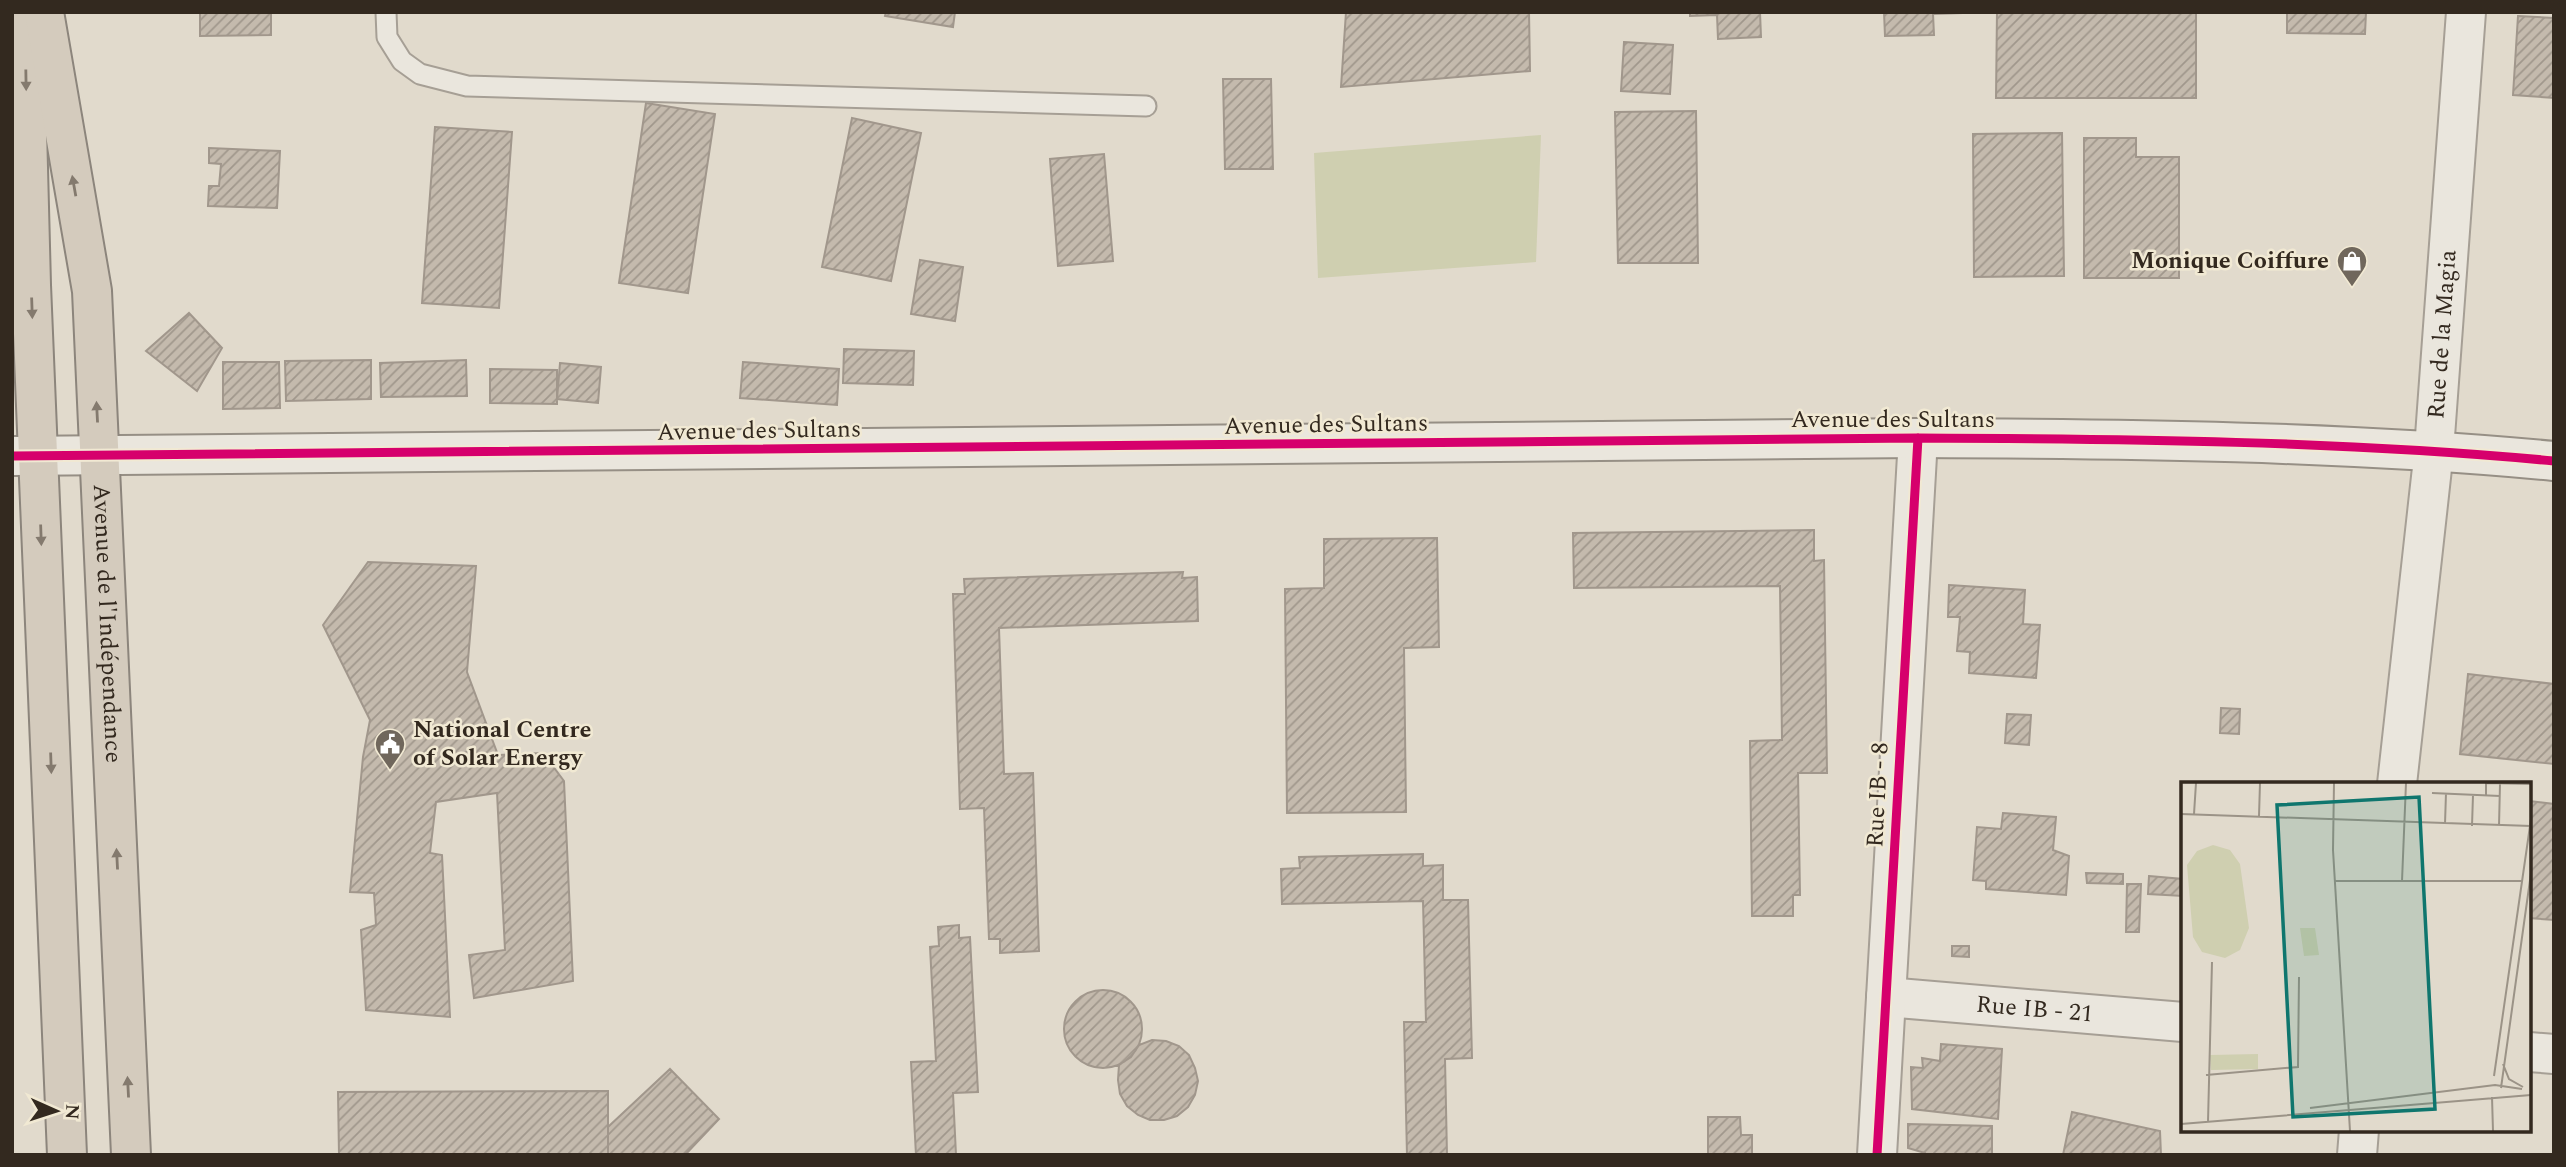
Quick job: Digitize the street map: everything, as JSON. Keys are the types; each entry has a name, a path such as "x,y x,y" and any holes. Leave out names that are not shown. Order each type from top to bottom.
{"highway":[{"path":"24,12 31,285 25,456 67,1155"},
{"name":"Avenue de l'Indépendance","path":"44,12 92,291 131,1155"}],"street":[{"name":"Rue de la Magia","path":"2397,782 2434,450 2466,12"},
{"name":"Avenue des Sultans","path":"25,456 1918,438 2175,439 2434,450 2554,461"},
{"name":"Rue IB - 8","path":"1877,1155 1918,438"},
{"name":"Rue IB - 21","path":"1886,997 2181,1022"},
{"path":"2531,1052 2554,1054"},
{"path":"2357,1155 2359,1132"}],"lane":[{"path":"386,12 387,37 402,61 420,74 467,86 1146,106"}],"green space":[{"path":"1541,135 1536,262 1318,278 1314,153"}],"building":[{"path":"200,12 271,12 271,35 200,36"},
{"path":"886,12 955,12 953,27 885,16"},
{"path":"1346,12 1529,12 1530,71 1341,87"},
{"path":"1690,12 1760,12 1761,37 1718,39 1717,15 1690,16"},
{"path":"1884,12 1962,13 1933,14 1934,35 1885,36"},
{"path":"1997,12 2196,12 2196,98 1996,98"},
{"path":"2287,12 2366,12 2365,34 2287,33"},
{"path":"2518,16 2554,18 2554,98 2513,95"},
{"path":"1624,42 1673,45 1670,94 1621,91"},
{"path":"1223,79 1271,79 1273,169 1225,169"},
{"path":"646,103 715,114 688,293 619,283"},
{"path":"1696,111 1698,263 1618,263 1615,112"},
{"path":"852,118 921,133 891,281 822,267"},
{"path":"435,127 512,132 499,308 422,303"},
{"path":"2062,133 2064,276 1974,277 1973,134"},
{"path":"2084,138 2136,138 2136,157 2179,157 2179,278 2084,278"},
{"path":"209,148 280,151 277,208 208,206 209,186 219,186 221,164 209,163"},
{"path":"1104,154 1113,261 1058,266 1050,159"},
{"path":"920,260 963,267 955,321 911,314"},
{"path":"189,313 222,348 197,391 146,351"},
{"path":"844,349 914,351 913,385 843,383"},
{"path":"371,360 371,399 286,401 285,361"},
{"path":"466,360 467,396 381,397 380,363"},
{"path":"223,362 279,362 280,408 223,409"},
{"path":"743,362 839,369 837,405 740,398"},
{"path":"560,363 601,367 598,403 557,399"},
{"path":"490,369 557,370 557,404 490,403"},
{"path":"1814,530 1814,561 1824,560 1827,773 1798,773 1800,895 1793,895 1793,916 1752,916 1750,741 1782,740 1780,586 1574,588 1573,533"},
{"path":"1437,538 1439,647 1404,648 1406,812 1287,813 1285,589 1324,588 1324,539"},
{"path":"368,562 476,566 467,672 498,755 543,753 564,781 573,981 474,998 469,955 505,950 497,793 436,802 430,853 442,855 450,1017 366,1010 361,930 376,925 374,893 350,892 363,757 370,720 323,625"},
{"path":"1183,572 1182,578 1197,577 1198,621 999,628 1004,774 1033,773 1039,951 1000,953 1000,939 989,939 984,808 960,809 953,594 965,594 964,579"},
{"path":"1949,585 2025,590 2023,624 2040,625 2036,678 1969,673 1970,652 1957,651 1960,617 1948,617"},
{"path":"2468,674 2554,684 2554,764 2460,754"},
{"path":"2221,708 2240,709 2239,734 2220,733"},
{"path":"2007,714 2031,715 2029,745 2005,743"},
{"path":"2531,801 2554,804 2554,920 2531,918"},
{"path":"2003,813 2056,817 2053,850 2069,856 2066,895 1986,889 1986,881 1973,880 1977,827 2001,829"},
{"path":"1423,854 1423,866 1443,865 1443,900 1468,900 1472,1058 1445,1059 1447,1155 1407,1155 1404,1022 1426,1022 1423,901 1282,904 1281,869 1300,868 1299,857"},
{"path":"2086,873 2123,874 2123,884 2087,883"},
{"path":"2149,876 2181,879 2181,896 2148,894"},
{"path":"2127,884 2141,884 2139,932 2126,932"},
{"path":"959,925 959,938 970,937 978,1092 953,1093 956,1155 916,1155 911,1062 936,1061 930,947 939,946 938,927"},
{"path":"1952,946 1969,946 1969,957 1952,956"},
{"path":"1103,990 1118,993 1131,1001 1139,1014 1142,1029 1139,1044 1131,1057 1118,1065 1103,1068 1088,1065 1075,1057 1067,1044 1064,1029 1067,1014 1075,1001 1088,993"},
{"path":"1152,1040 1179,1046 1189,1055 1198,1081 1195,1095 1188,1107 1177,1116 1164,1120 1150,1120 1138,1115 1127,1106 1120,1094 1119,1065 1131,1057 1139,1045"},
{"path":"1941,1044 2002,1049 1998,1119 1912,1109 1911,1067 1923,1068 1922,1058 1940,1061"},
{"path":"670,1069 719,1119 685,1155 608,1155 608,1127"},
{"path":"608,1091 608,1155 339,1155 338,1092"},
{"path":"2072,1112 2160,1131 2161,1155 2063,1155"},
{"path":"1708,1117 1740,1117 1741,1135 1752,1135 1752,1155 1708,1155"},
{"path":"1908,1124 1992,1126 1992,1155 1925,1155 1908,1148"}],"cycle path":[{"path":"12,456 1918,438 2157,440 2315,445 2554,461"},
{"path":"1877,1155 1918,438"}],"place":[{"name":"Monique Coiffure","path":"2352,288"},
{"name":"National Centre of Solar Energy","path":"390,771"}]}
